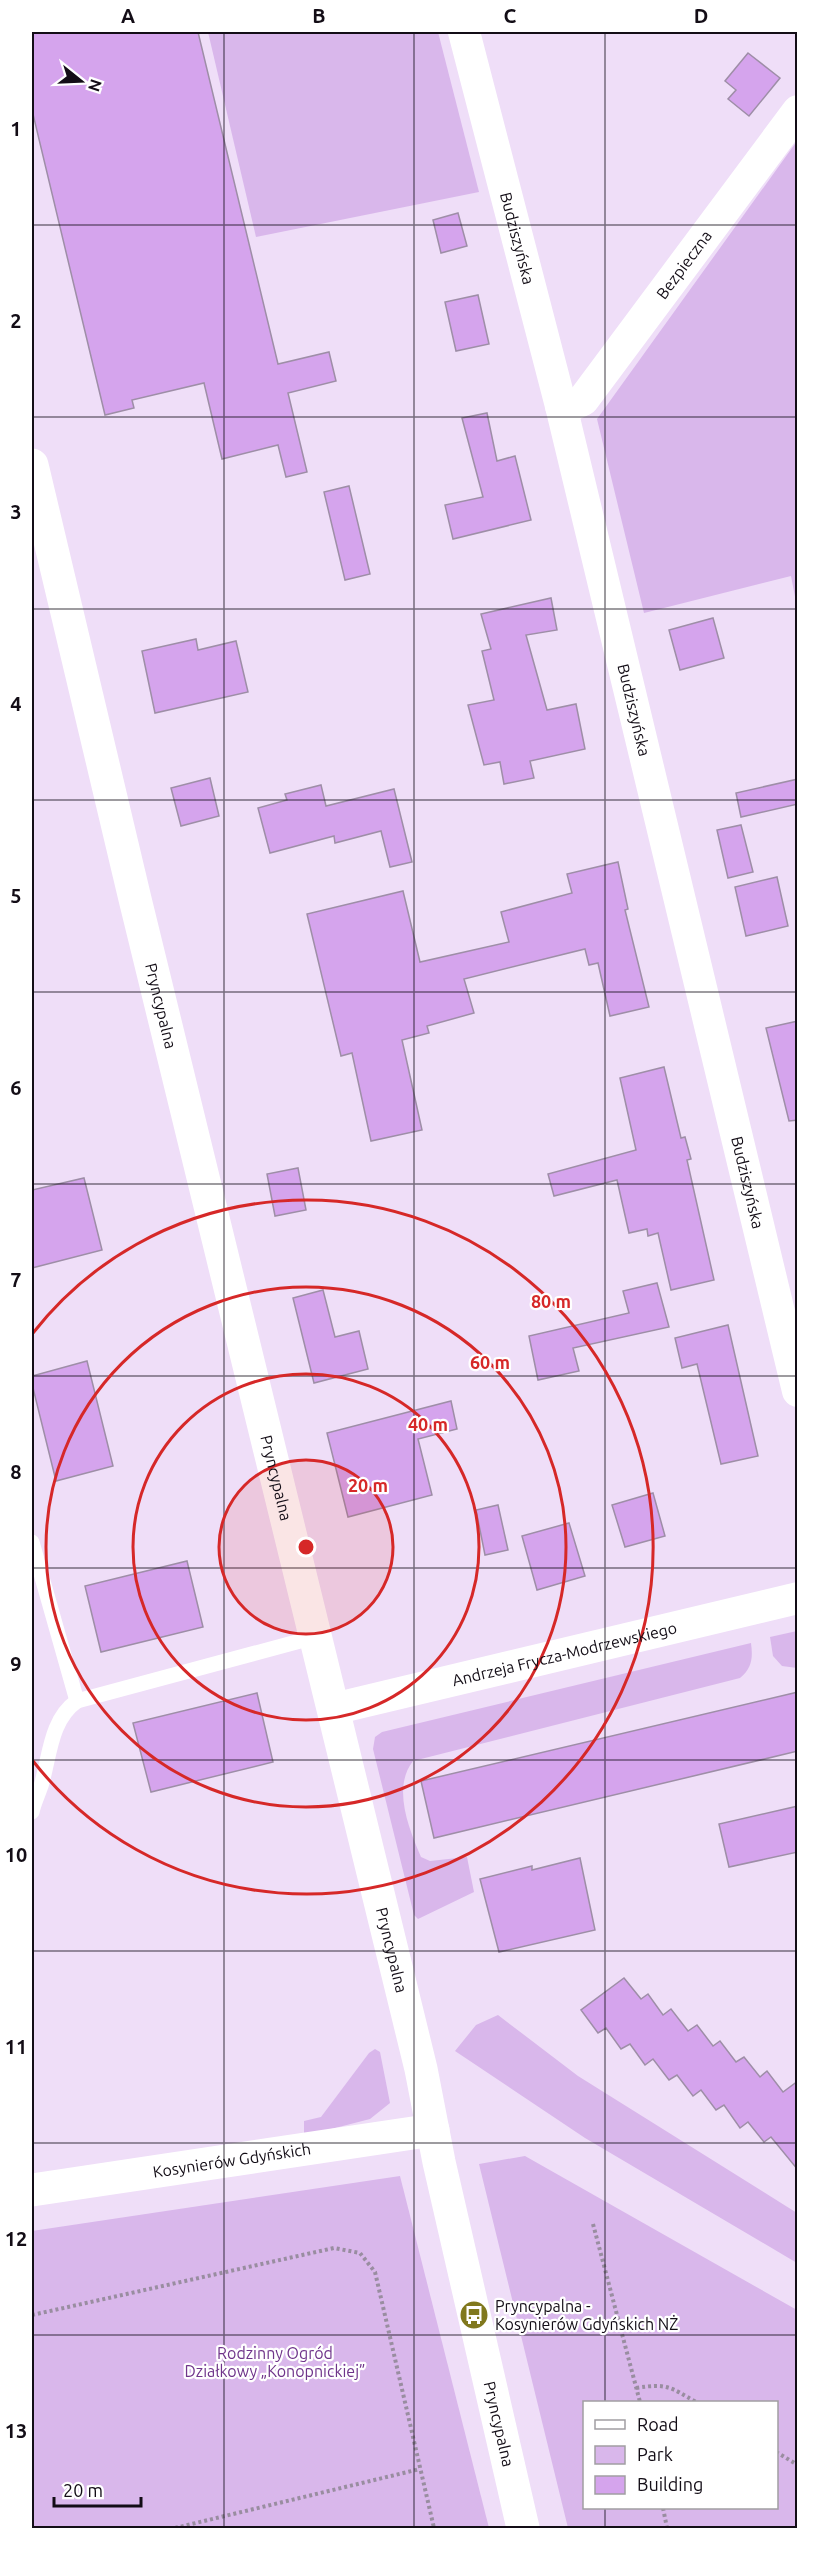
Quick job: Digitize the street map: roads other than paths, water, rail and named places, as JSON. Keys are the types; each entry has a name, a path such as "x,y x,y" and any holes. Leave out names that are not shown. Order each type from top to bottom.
{"street":[{"name":"Budziszyńska","path":"464,32 561,406 774,1299 798,1391"},
{"name":"Bezpieczna","path":"561,406 572,405 583,400 798,111"},
{"name":"Pryncypalna","path":"32,465 135,898 421,2069 523,2529"},
{"name":"Andrzeja Frycza-Modrzewskiego","path":"333,1709 798,1598"},
{"name":"Kosynierów Gdyńskich","path":"32,2190 433,2130"}],"lane":[{"path":"32,1542 77,1701"},
{"path":"32,1812 53,1736 66,1709 77,1701 315,1637"}],"place":[{"name":"Pryncypalna - Kosynierów Gdyńskich NŻ","path":"474,2315"}],"park label":[{"name":"Rodzinny Ogród Działkowy „Konopnickiej”","path":"275,2362"}]}
